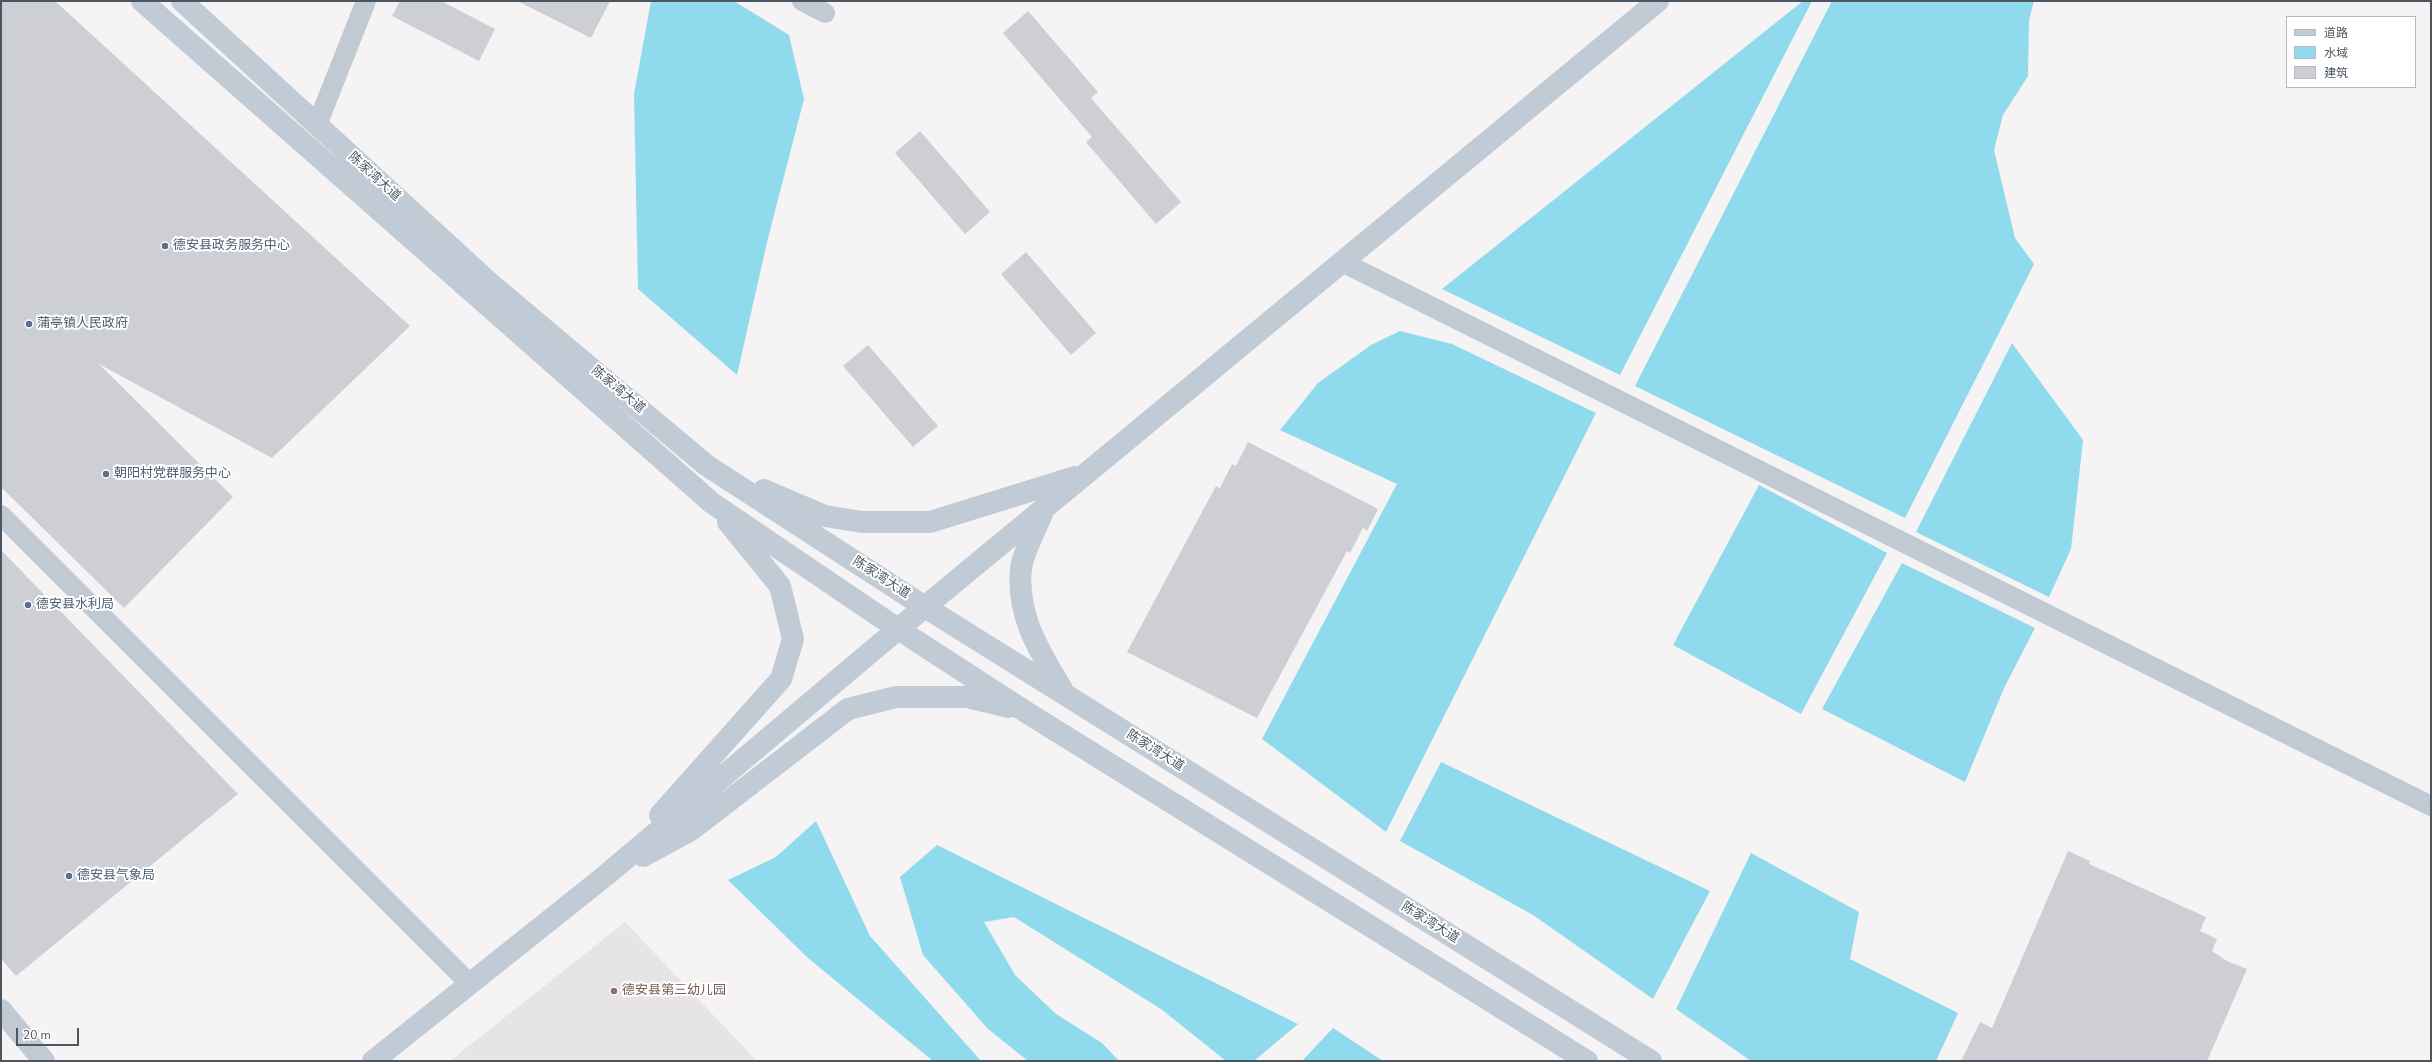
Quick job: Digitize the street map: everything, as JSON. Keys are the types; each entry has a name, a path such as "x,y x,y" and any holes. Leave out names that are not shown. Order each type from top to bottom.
{"main road":[{"name":"陈家湾大道","path":"142,1 712,503 898,629 1026,712 1587,1061"},
{"name":"陈家湾大道","path":"182,1 493,286 706,465 1064,694 1651,1061"},
{"path":"373,1061 605,876 925,606 1658,1"},
{"path":"706,465 825,516 862,522 930,522 1086,474"},
{"path":"605,876 781,679 793,639 780,586 712,503"},
{"path":"1044,509 1021,567 1022,600 1032,638 1064,694"},
{"path":"605,876 691,830 848,709 896,697 967,697 1026,712"}],"street":[{"path":"317,125 366,1"},
{"path":"802,1 824,13"},
{"path":"1342,262 2431,806"},
{"path":"1,515 470,984"},
{"path":"1,1010 44,1061"}],"shaded area":[{"name":"德安县第三幼儿园","path":"625,922 757,1061 450,1061"}],"water":[{"path":"651,1 734,1 789,35 804,99 768,238 737,375 638,289 634,94"},
{"path":"1803,1 1812,1 1620,375 1442,289"},
{"path":"1832,1 2034,1 2029,20 2028,76 2003,115 1994,150 2015,238 2034,264 1905,518 1635,386"},
{"path":"1400,331 1452,344 1596,413 1386,832 1262,739 1397,484 1280,430 1318,383 1371,345"},
{"path":"2012,343 2083,440 2071,549 2049,597 1916,532"},
{"path":"1759,485 1887,553 1801,714 1673,645"},
{"path":"1902,563 2035,628 2004,688 1965,782 1822,709"},
{"path":"1441,762 1710,891 1653,999 1533,915 1400,841"},
{"path":"816,821 870,936 981,1061 933,1061 808,958 728,880 776,857"},
{"path":"937,845 1298,1024 1254,1061 1226,1061 1161,1009 1014,917 984,922 1015,975 1056,1014 1102,1043 1119,1061 1028,1061 988,1029 923,955 900,877"},
{"path":"1751,853 1859,912 1850,959 1958,1013 1936,1061 1751,1061 1676,1009"},
{"path":"1333,1028 1383,1061 1302,1061"}],"building":[{"name":"德安县政务服务中心","path":"1,1 55,1 410,326 272,458 99,364 233,497 124,608 1,487"},
{"path":"400,1 441,1 495,29 479,61 392,16"},
{"path":"517,1 610,1 591,38"},
{"path":"1028,11 1098,92 1091,98 1181,202 1156,224 1086,142 1092,137 1003,33"},
{"path":"920,131 990,212 965,234 895,153"},
{"path":"1026,252 1096,333 1071,355 1001,274"},
{"path":"868,345 938,426 913,447 843,366"},
{"path":"1248,442 1378,509 1367,531 1363,528 1350,553 1347,551 1257,718 1127,652 1216,486 1220,488 1232,464 1236,466"},
{"name":"德安县气象局","path":"1,550 238,794 16,976 1,959"},
{"path":"2068,851 2090,861 2089,864 2206,917 2200,931 2217,939 2212,951 2227,961 2247,969 2207,1061 1961,1061 1980,1022 1992,1028"}],"place":[{"name":"德安县政务服务中心","path":"165,246"},
{"name":"蒲亭镇人民政府","path":"29,324"},
{"name":"朝阳村党群服务中心","path":"106,474"},
{"name":"德安县水利局","path":"28,605"},
{"name":"德安县气象局","path":"69,876"},
{"name":"德安县第三幼儿园","path":"614,991"}]}
